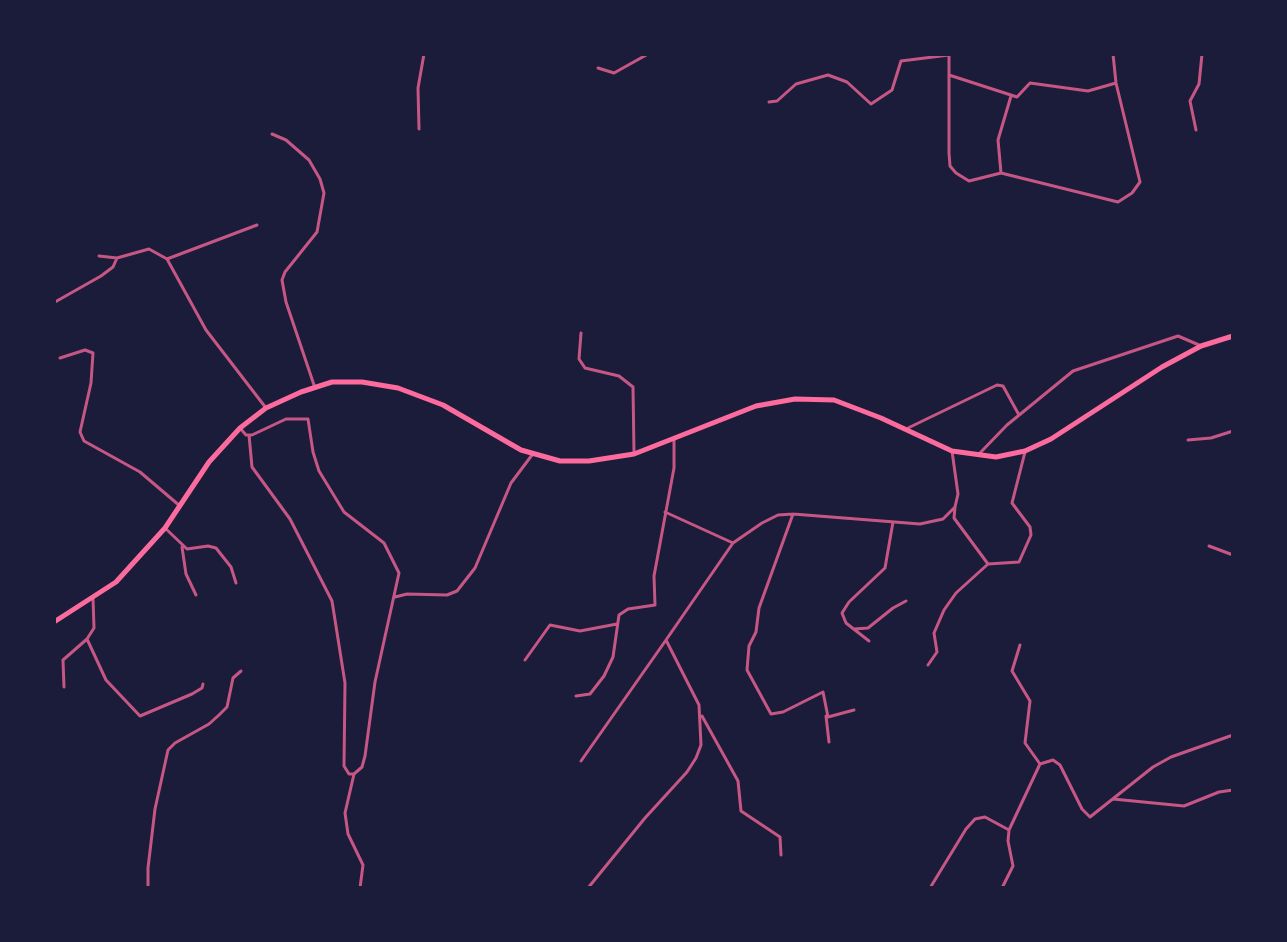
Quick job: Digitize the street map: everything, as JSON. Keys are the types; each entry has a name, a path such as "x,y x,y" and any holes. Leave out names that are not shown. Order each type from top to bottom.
{"highway":[{"path":"54,622 116,582 165,528 209,462 240,428 266,408 332,382 362,382 398,388 443,405 533,455 560,461 589,461 634,454 756,406 795,399 834,400 952,451 996,457 1025,451 1051,439 1162,367 1201,346 1233,336"}],"street":[{"path":"419,129 418,88 424,54"},
{"path":"598,68 614,73 648,54"},
{"path":"769,102 777,101 796,84 828,75 847,82 871,104 894,87 901,61 949,55 950,166 969,181 1001,173 1118,202 1132,193 1140,182 1116,83 1113,54"},
{"path":"1196,130 1190,101 1199,84 1202,54"},
{"path":"949,75 1019,97 1030,83 1088,91 1116,83"},
{"path":"1001,173 998,140 1011,96"},
{"path":"272,134 286,140 309,160 324,193 317,232 282,280 286,302 315,388"},
{"path":"167,259 257,225"},
{"path":"99,256 117,258 149,249 167,259 206,330 266,408"},
{"path":"55,302 101,276 113,267 117,258"},
{"path":"581,333 579,359 585,368 619,376 633,387 634,454"},
{"path":"979,454 1019,415 1062,379 1084,366 1178,336 1201,346"},
{"path":"60,358 85,350 93,353 91,383 80,432 84,441 140,472 180,506"},
{"path":"904,430 997,385 1003,386 1019,415"},
{"path":"249,435 286,419 308,419 314,459 335,499 344,512 379,538 399,573 375,682 365,756 362,767 354,774 345,823 363,865 360,888"},
{"path":"240,428 249,435 252,467 290,519 332,601 345,683 344,766 349,774 354,774"},
{"path":"1188,440 1211,438 1233,431"},
{"path":"576,696 590,694 604,676 615,649 617,624 623,611 655,605 654,576 674,468 674,439"},
{"path":"952,451 958,494 954,518 988,564"},
{"path":"928,665 937,652 934,633 956,593 988,564 1019,562 1031,535 1030,527 1012,503 1025,451"},
{"path":"395,597 407,594 447,595 457,591 475,568 511,483 533,455"},
{"path":"581,761 733,543 762,523 778,515 793,514 932,523 943,519 955,507"},
{"path":"665,512 733,543"},
{"path":"793,514 759,608 756,632 749,646 747,670 771,714 783,712 823,692"},
{"path":"869,641 846,623 842,613 849,602 885,568 893,522"},
{"path":"165,528 182,547 193,550 214,547 231,567 236,583"},
{"path":"1209,546 1233,555"},
{"path":"182,547 186,574 196,595"},
{"path":"64,687 63,660 87,639 95,622 93,598"},
{"path":"854,629 868,628 906,601"},
{"path":"525,660 550,625 580,631 617,624"},
{"path":"87,639 106,680 140,716 192,694 203,684"},
{"path":"666,640 686,677 700,713 738,781 741,811 776,833 782,843 781,855"},
{"path":"1020,645 1012,671 1030,701 1025,743 1040,764"},
{"path":"148,888 155,809 168,750 227,707 233,678 241,671"},
{"path":"823,692 828,717 854,710"},
{"path":"823,692 829,742"},
{"path":"588,888 687,772 701,745 700,713"},
{"path":"1002,888 1013,866 1009,830 1040,764 1053,760 1060,765 1082,809 1090,817 1153,767 1171,757 1233,735"},
{"path":"1113,799 1184,806 1219,792 1233,790"},
{"path":"930,888 975,819 985,817 1009,830"}]}
